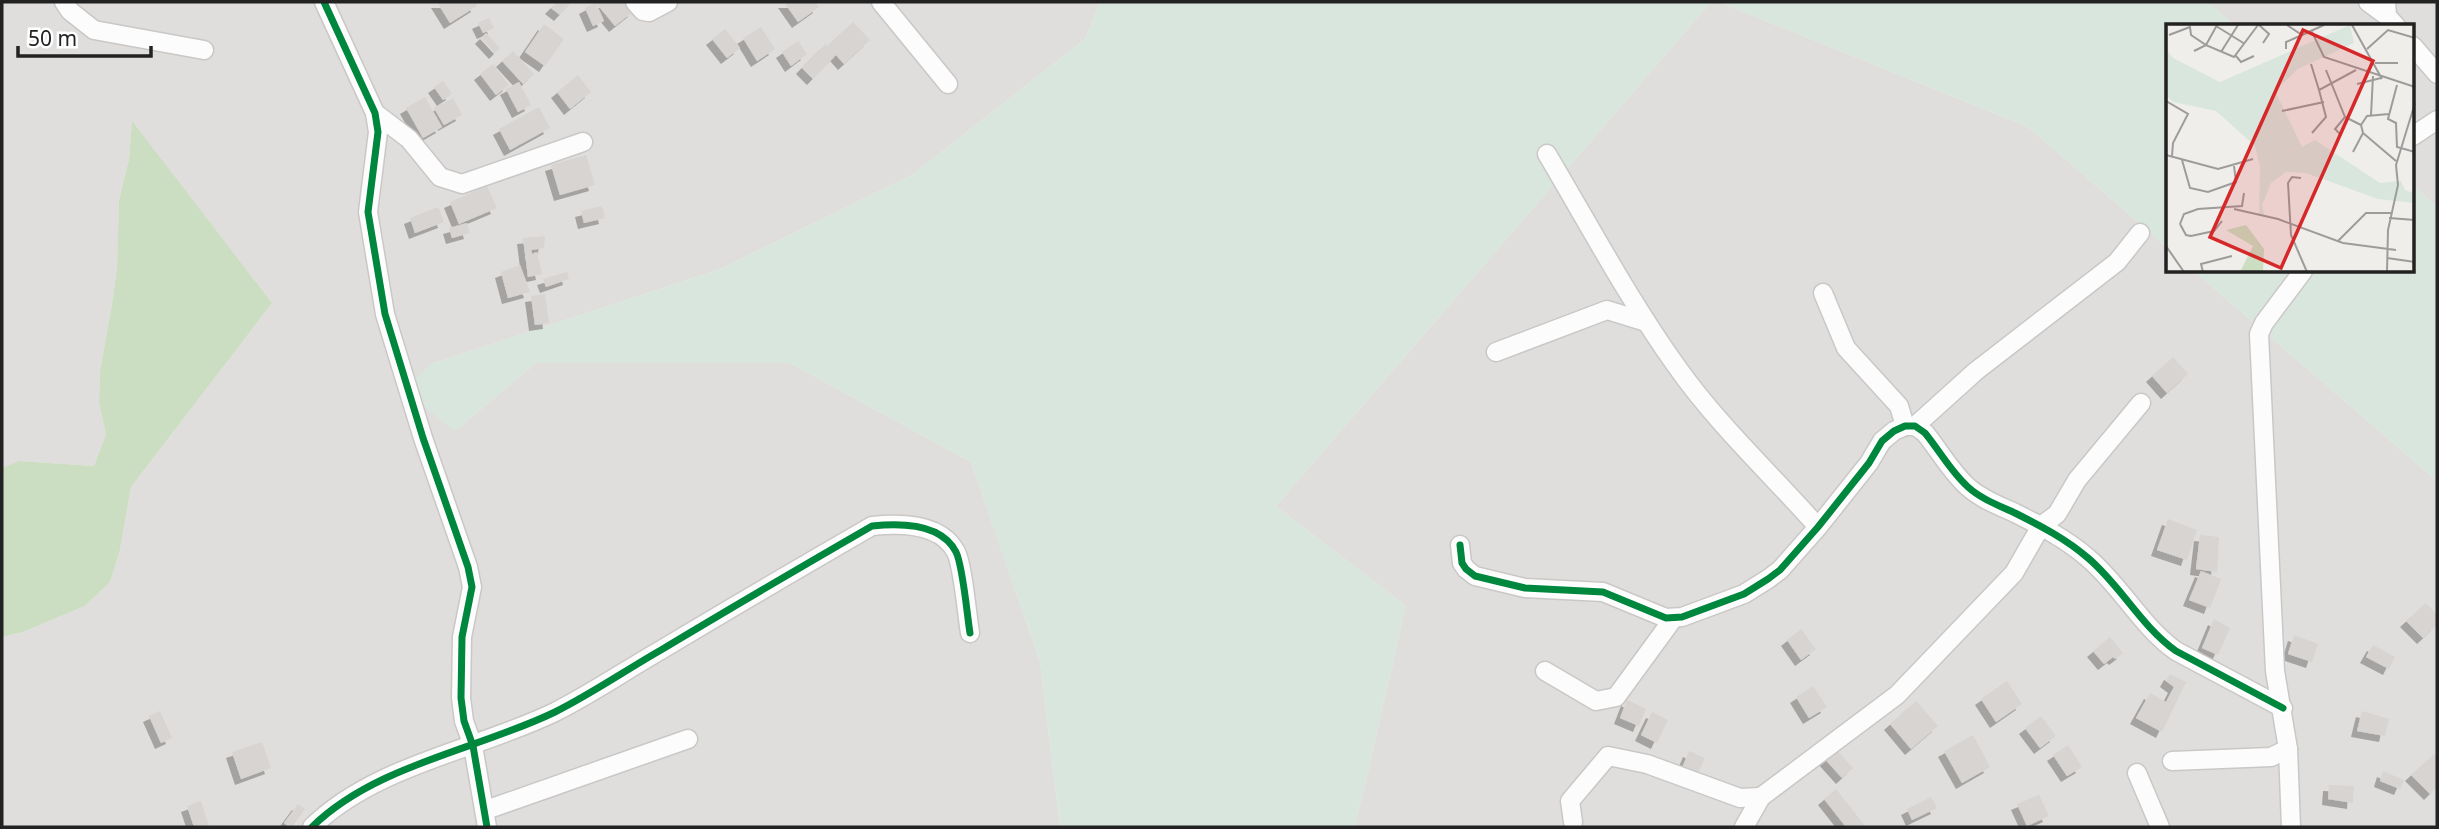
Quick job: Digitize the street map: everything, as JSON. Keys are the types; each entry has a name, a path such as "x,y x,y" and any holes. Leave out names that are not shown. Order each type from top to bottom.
{"street":[{"path":"64,2 70,11 94,30 204,50"},
{"path":"324,2 375,113 378,132 368,212 384,314 468,567 472,587 462,637 461,698 486,819 688,739"},
{"path":"635,2 643,11 649,12 668,2"},
{"path":"881,2 948,84"},
{"path":"2368,2 2390,15"},
{"path":"2414,47 2437,74"},
{"path":"375,113 409,139 440,177 462,184 583,142"},
{"path":"2414,135 2437,120"},
{"path":"1547,154 1646,322 1715,416 1818,527"},
{"path":"1545,671 1597,701 1616,698 1673,619 1744,594 1780,570 1869,463 1882,441 1894,431 1910,426 1976,371 2117,262 2140,233"},
{"path":"2291,827 2288,749 2275,671 2259,334 2301,273"},
{"path":"1823,293 1846,348 1899,406 1910,426 1925,433 1969,488 2070,544 2108,576 2155,634 2176,652 2283,708"},
{"path":"1496,352 1607,310 1646,322"},
{"path":"1744,827 1760,797 1897,695 2014,573 2041,526 2057,514 2077,480 2141,402"},
{"path":"312,827 326,814 368,786 556,711 872,526 892,523 925,528 947,539 957,554 970,633"},
{"path":"1460,545 1462,563 1475,576 1525,588 1603,592 1673,619"},
{"path":"2172,761 2271,757 2288,749"},
{"path":"1573,822 1570,801 1608,756 1647,764 1740,799 1760,797"},
{"path":"2137,773 2160,827"}],"shaded area":[{"path":"2,2 1100,2 1085,39 912,175 718,270 431,364 455,431 536,363 790,363 971,462 1040,662 1060,827 2,827 2,637 23,632 85,606 110,582 120,550 131,487 272,303 132,122 129,159 119,200 117,268 100,371 99,403 106,434 94,466 19,461 2,468"},
{"path":"1100,2 1711,2 1276,506 1406,606 1355,827 1060,827 1040,662 971,462 790,363 536,363 455,431 403,390 431,364 718,270 912,175 1085,39"},
{"path":"1711,2 1719,2 2028,127 2166,246 2166,273 2196,273 2437,481 2437,827 1355,827 1406,606 1276,506"},
{"path":"1719,2 2208,2 2233,24 2166,24 2166,246 2028,127"},
{"path":"2208,2 2437,2 2437,206 2414,187 2414,24 2233,24"},
{"path":"2414,187 2437,206 2437,481 2196,273 2414,273"}],"green space":[{"path":"132,121 272,303 131,487 120,550 110,582 85,606 23,632 2,637 2,468 19,461 94,466 106,434 99,403 100,371 117,268 119,200 129,159"}],"building":[{"path":"437,2 475,2 477,6 450,23"},
{"path":"557,2 572,2 560,15 551,8"},
{"path":"596,2 627,2 634,11 615,26 596,3 604,21 593,26 585,8"},
{"path":"784,2 815,2 819,7 798,22"},
{"path":"489,18 494,28 483,33 478,23"},
{"path":"853,22 870,40 844,64 836,55 813,79 802,68 825,44 827,46"},
{"path":"544,24 564,39 545,66 525,52"},
{"path":"761,27 775,49 757,61 743,38"},
{"path":"725,29 740,48 727,58 712,39"},
{"path":"486,33 500,48 495,53 481,38"},
{"path":"798,41 807,54 791,66 782,52"},
{"path":"513,51 534,74 523,84 502,61"},
{"path":"493,64 509,85 496,95 480,74"},
{"path":"578,75 591,92 570,109 557,92"},
{"path":"443,81 452,94 443,100 434,87"},
{"path":"519,82 531,105 518,112 506,89"},
{"path":"425,97 442,127 423,138 406,108"},
{"path":"453,98 462,115 444,125 434,108"},
{"path":"539,107 550,128 510,150 499,129"},
{"path":"586,155 595,185 560,195 551,165"},
{"path":"487,186 497,208 459,224 450,202"},
{"path":"602,206 605,218 584,223 581,211"},
{"path":"438,207 444,222 415,233 410,218"},
{"path":"467,223 470,233 452,238 449,228"},
{"path":"545,236 544,248 531,250 532,254 537,252 542,274 528,277 523,238"},
{"path":"520,265 530,292 508,298 501,272"},
{"path":"567,272 569,279 546,287 543,279"},
{"path":"545,294 549,323 535,325 531,296"},
{"path":"2173,357 2188,374 2167,393 2152,376"},
{"path":"2168,519 2197,530 2187,560 2157,550"},
{"path":"2200,535 2219,537 2217,572 2196,569"},
{"path":"2201,571 2221,579 2210,608 2189,600"},
{"path":"2426,603 2437,615 2437,625 2423,638 2406,621"},
{"path":"2214,619 2230,628 2218,655 2202,648"},
{"path":"1801,629 1816,649 1801,660 1787,640"},
{"path":"2294,635 2318,644 2312,662 2288,654"},
{"path":"2110,637 2123,653 2104,664 2093,651"},
{"path":"2373,645 2395,657 2389,669 2366,657"},
{"path":"2170,674 2186,682 2162,732 2136,718 2150,693 2166,702 2174,687 2166,681"},
{"path":"2007,681 2022,704 1996,722 1981,699"},
{"path":"1813,686 1827,707 1809,718 1796,697"},
{"path":"1627,700 1646,709 1639,726 1620,718"},
{"path":"1916,701 1938,726 1911,749 1890,724"},
{"path":"160,711 172,738 161,743 149,716"},
{"path":"2362,711 2389,719 2385,736 2357,731"},
{"path":"1652,712 1668,720 1657,743 1641,735"},
{"path":"2041,716 2056,736 2040,748 2025,728"},
{"path":"1973,735 1990,767 1962,783 1944,751"},
{"path":"262,742 271,768 241,779 232,752"},
{"path":"2068,745 2082,767 2067,776 2053,755"},
{"path":"1835,748 1853,768 1842,778 1824,758"},
{"path":"1689,751 1705,758 1697,775 1682,768"},
{"path":"2434,754 2437,757 2437,787 2430,794 2411,775"},
{"path":"2383,771 2404,780 2400,789 2380,781"},
{"path":"2329,785 2354,786 2353,803 2328,799"},
{"path":"1836,789 1866,827 1846,827 1824,799"},
{"path":"2039,795 2049,816 2027,826 2017,804"},
{"path":"1931,797 1937,808 1912,820 1907,809"},
{"path":"201,801 209,826 194,827 187,806"},
{"path":"298,804 305,809 292,827 289,827 284,823"}],"cycle path":[{"path":"324,2 375,113 378,132 368,212 385,314 423,438 468,567 472,587 462,637 461,698 464,721 473,746 487,827"},
{"path":"1460,545 1462,563 1475,576 1525,588 1603,592 1666,618 1682,617 1744,594 1780,570 1869,463 1882,441 1894,431 1905,426 1915,426 1925,433 1956,475 1973,491 2053,533 2088,558 2152,630 2176,651 2283,708"},
{"path":"312,827 337,806 396,773 555,712 872,526 919,527 930,530 949,542 956,552 961,568 970,633"}]}
